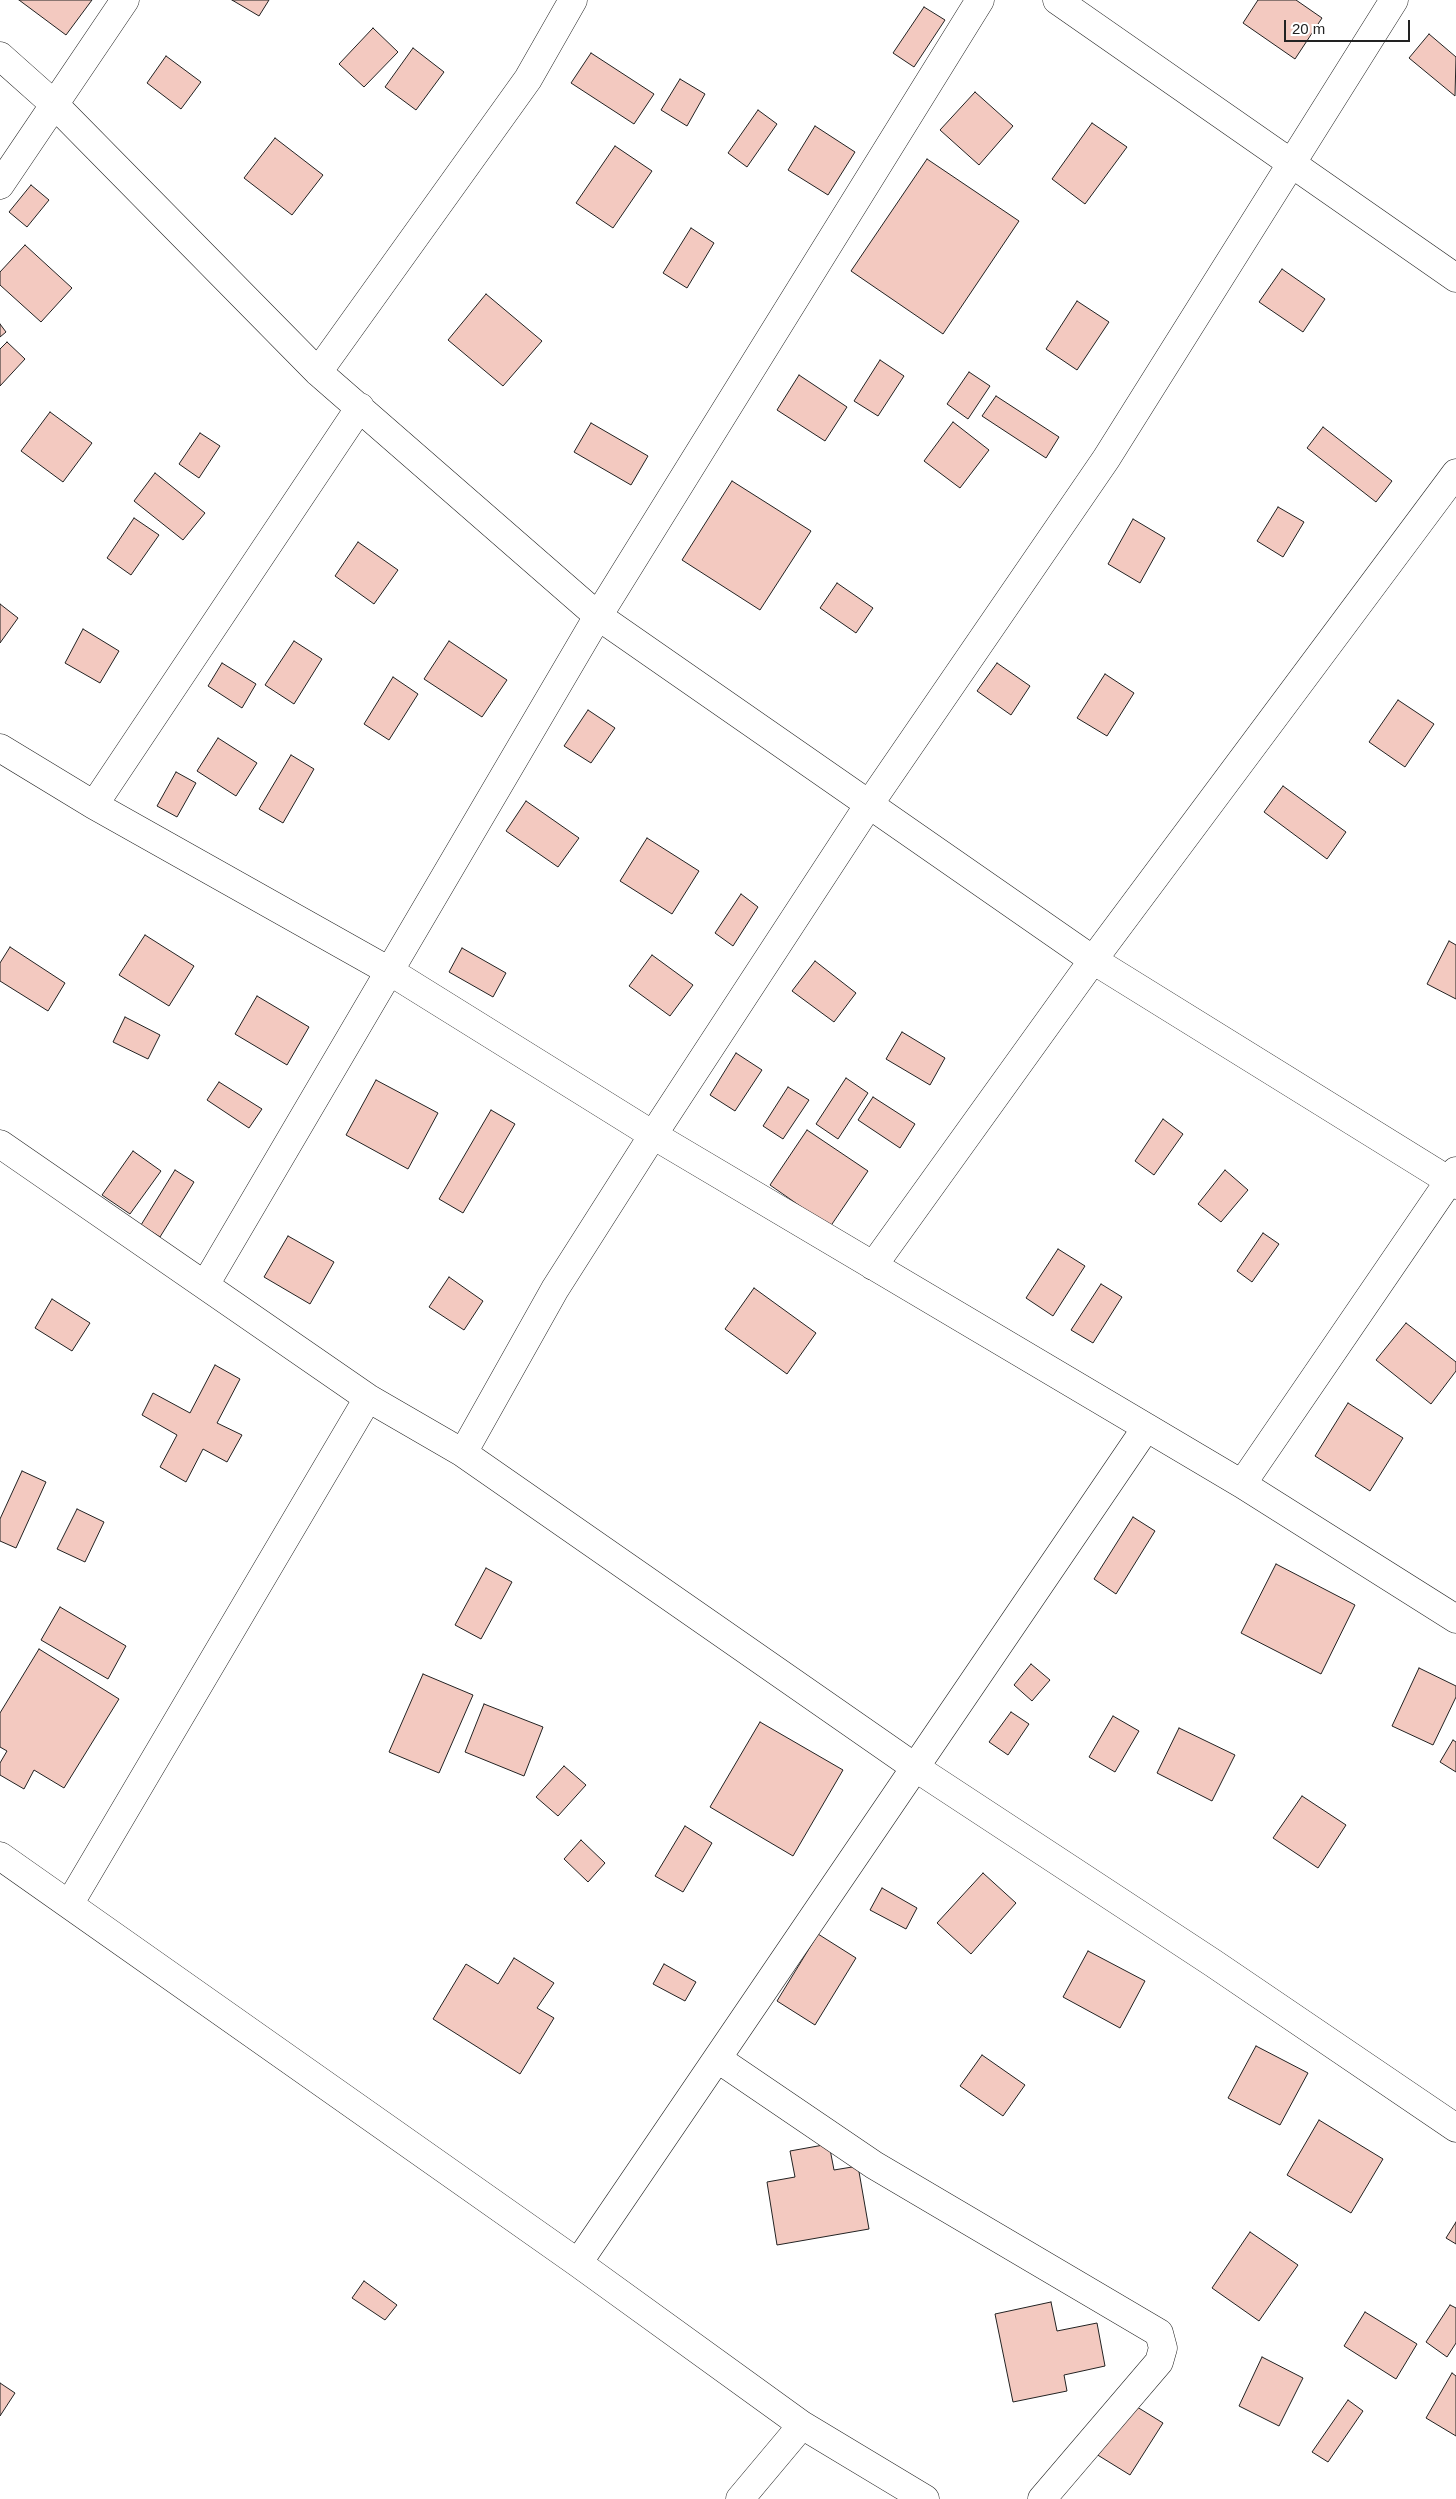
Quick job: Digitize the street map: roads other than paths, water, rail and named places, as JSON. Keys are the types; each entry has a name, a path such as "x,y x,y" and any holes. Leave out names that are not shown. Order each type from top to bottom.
{"street":[{"path":"0,186 126,0"},
{"path":"318,372 528,79 573,0"},
{"path":"205,1285 391,972 598,616 980,0"},
{"path":"1057,0 1456,278"},
{"path":"463,1453 555,1289 653,1135 868,806 1106,459 1394,0"},
{"path":"0,56 55,105 318,372 598,616 868,806 1093,960 1454,1179 1242,1484"},
{"path":"94,805 360,407"},
{"path":"873,1266 1093,960 1456,473"},
{"path":"0,748 94,805 391,972 653,1135 1242,1484 1456,1619"},
{"path":"0,1144 368,1398 463,1453 916,1768 1213,1963 1456,2128"},
{"path":"70,1903 368,1398"},
{"path":"578,2263 1146,1428"},
{"path":"0,1856 70,1903 578,2263 802,2425 924,2499"},
{"path":"718,2059 874,2165 1159,2333 1163,2348 1159,2362 1042,2499"},
{"path":"740,2499 802,2425"}]}
